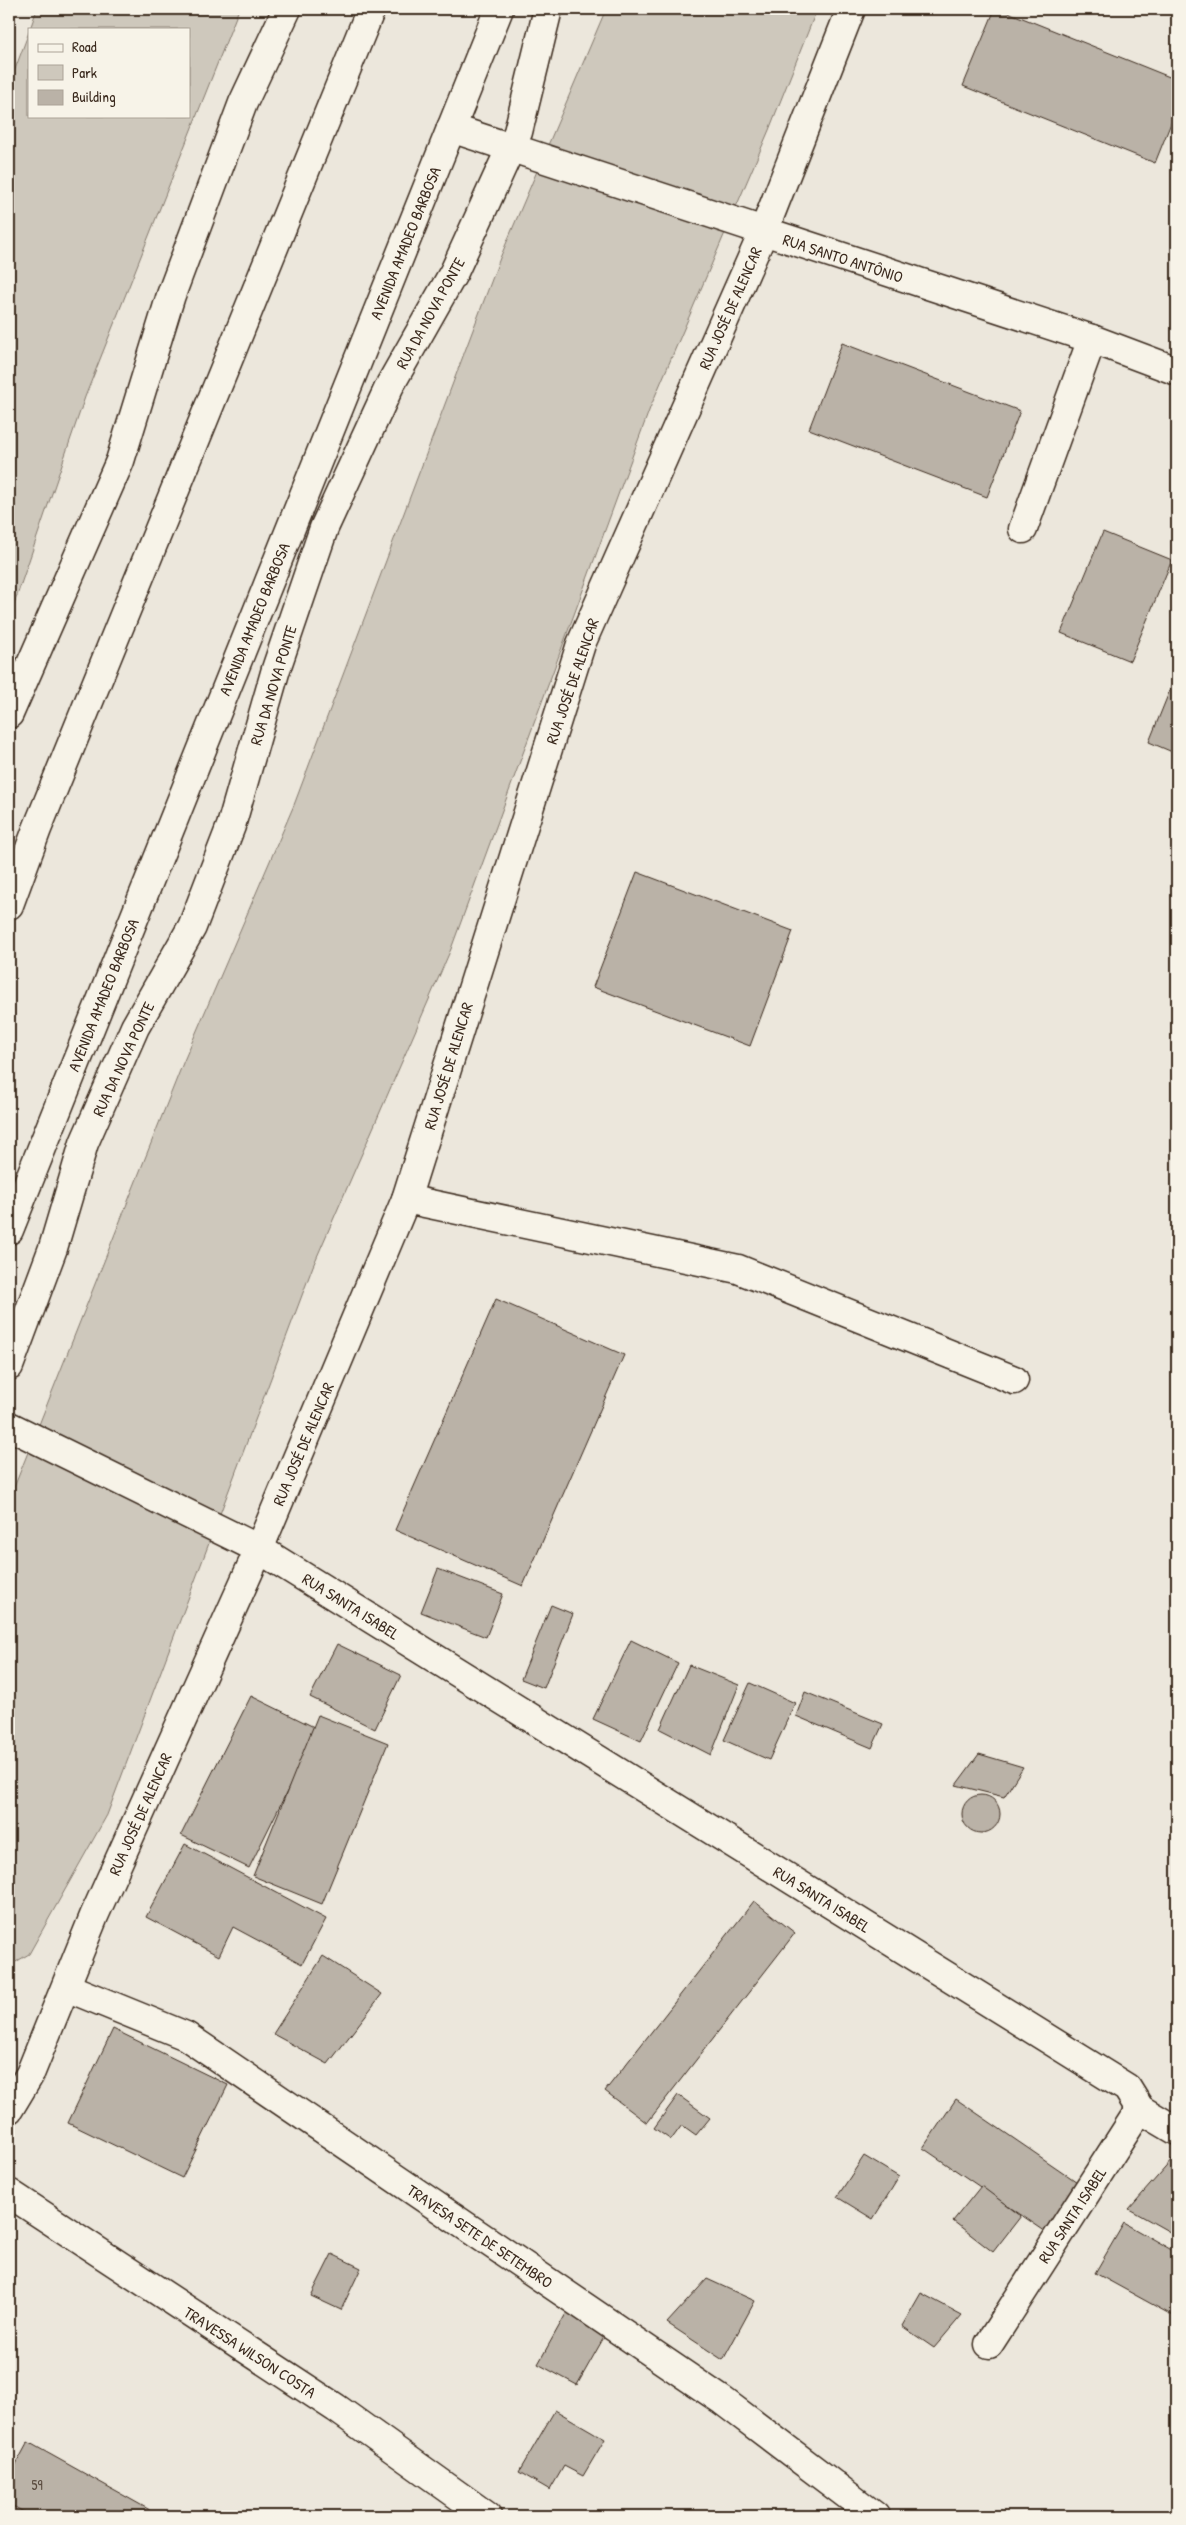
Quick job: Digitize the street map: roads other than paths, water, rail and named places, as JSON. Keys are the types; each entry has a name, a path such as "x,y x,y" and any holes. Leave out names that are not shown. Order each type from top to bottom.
{"street":[{"path":"9,714 120,461 174,286 243,103 288,9"},
{"path":"9,905 37,829 371,9"},
{"name":"AVENIDA AMADEO BARBOSA","path":"9,1230 499,9"},
{"name":"RUA DA NOVA PONTE","path":"9,1366 53,1248 84,1143 135,1026 192,928 231,826 276,669 324,528 390,385 454,272 518,132 548,9"},
{"name":"RUA JOSÉ DE ALENCAR","path":"9,2109 30,2074 94,1916 259,1549 406,1199 581,644 763,233 850,9"},
{"name":"RUA SANTO ANTÔNIO","path":"451,128 763,233 1092,339 1177,371"},
{"path":"1023,528 1092,339"},
{"path":"406,1199 738,1269 1014,1380"},
{"name":"RUA SANTA ISABEL","path":"9,1426 259,1549 1127,2088 1140,2109 989,2344"},
{"name":"TRAVESA SETE DE SETEMBRO","path":"66,1987 186,2036 723,2401 875,2516"},
{"path":"1140,2109 1177,2131"},
{"name":"TRAVESSA WILSON COSTA","path":"9,2193 336,2408 487,2516"}]}
